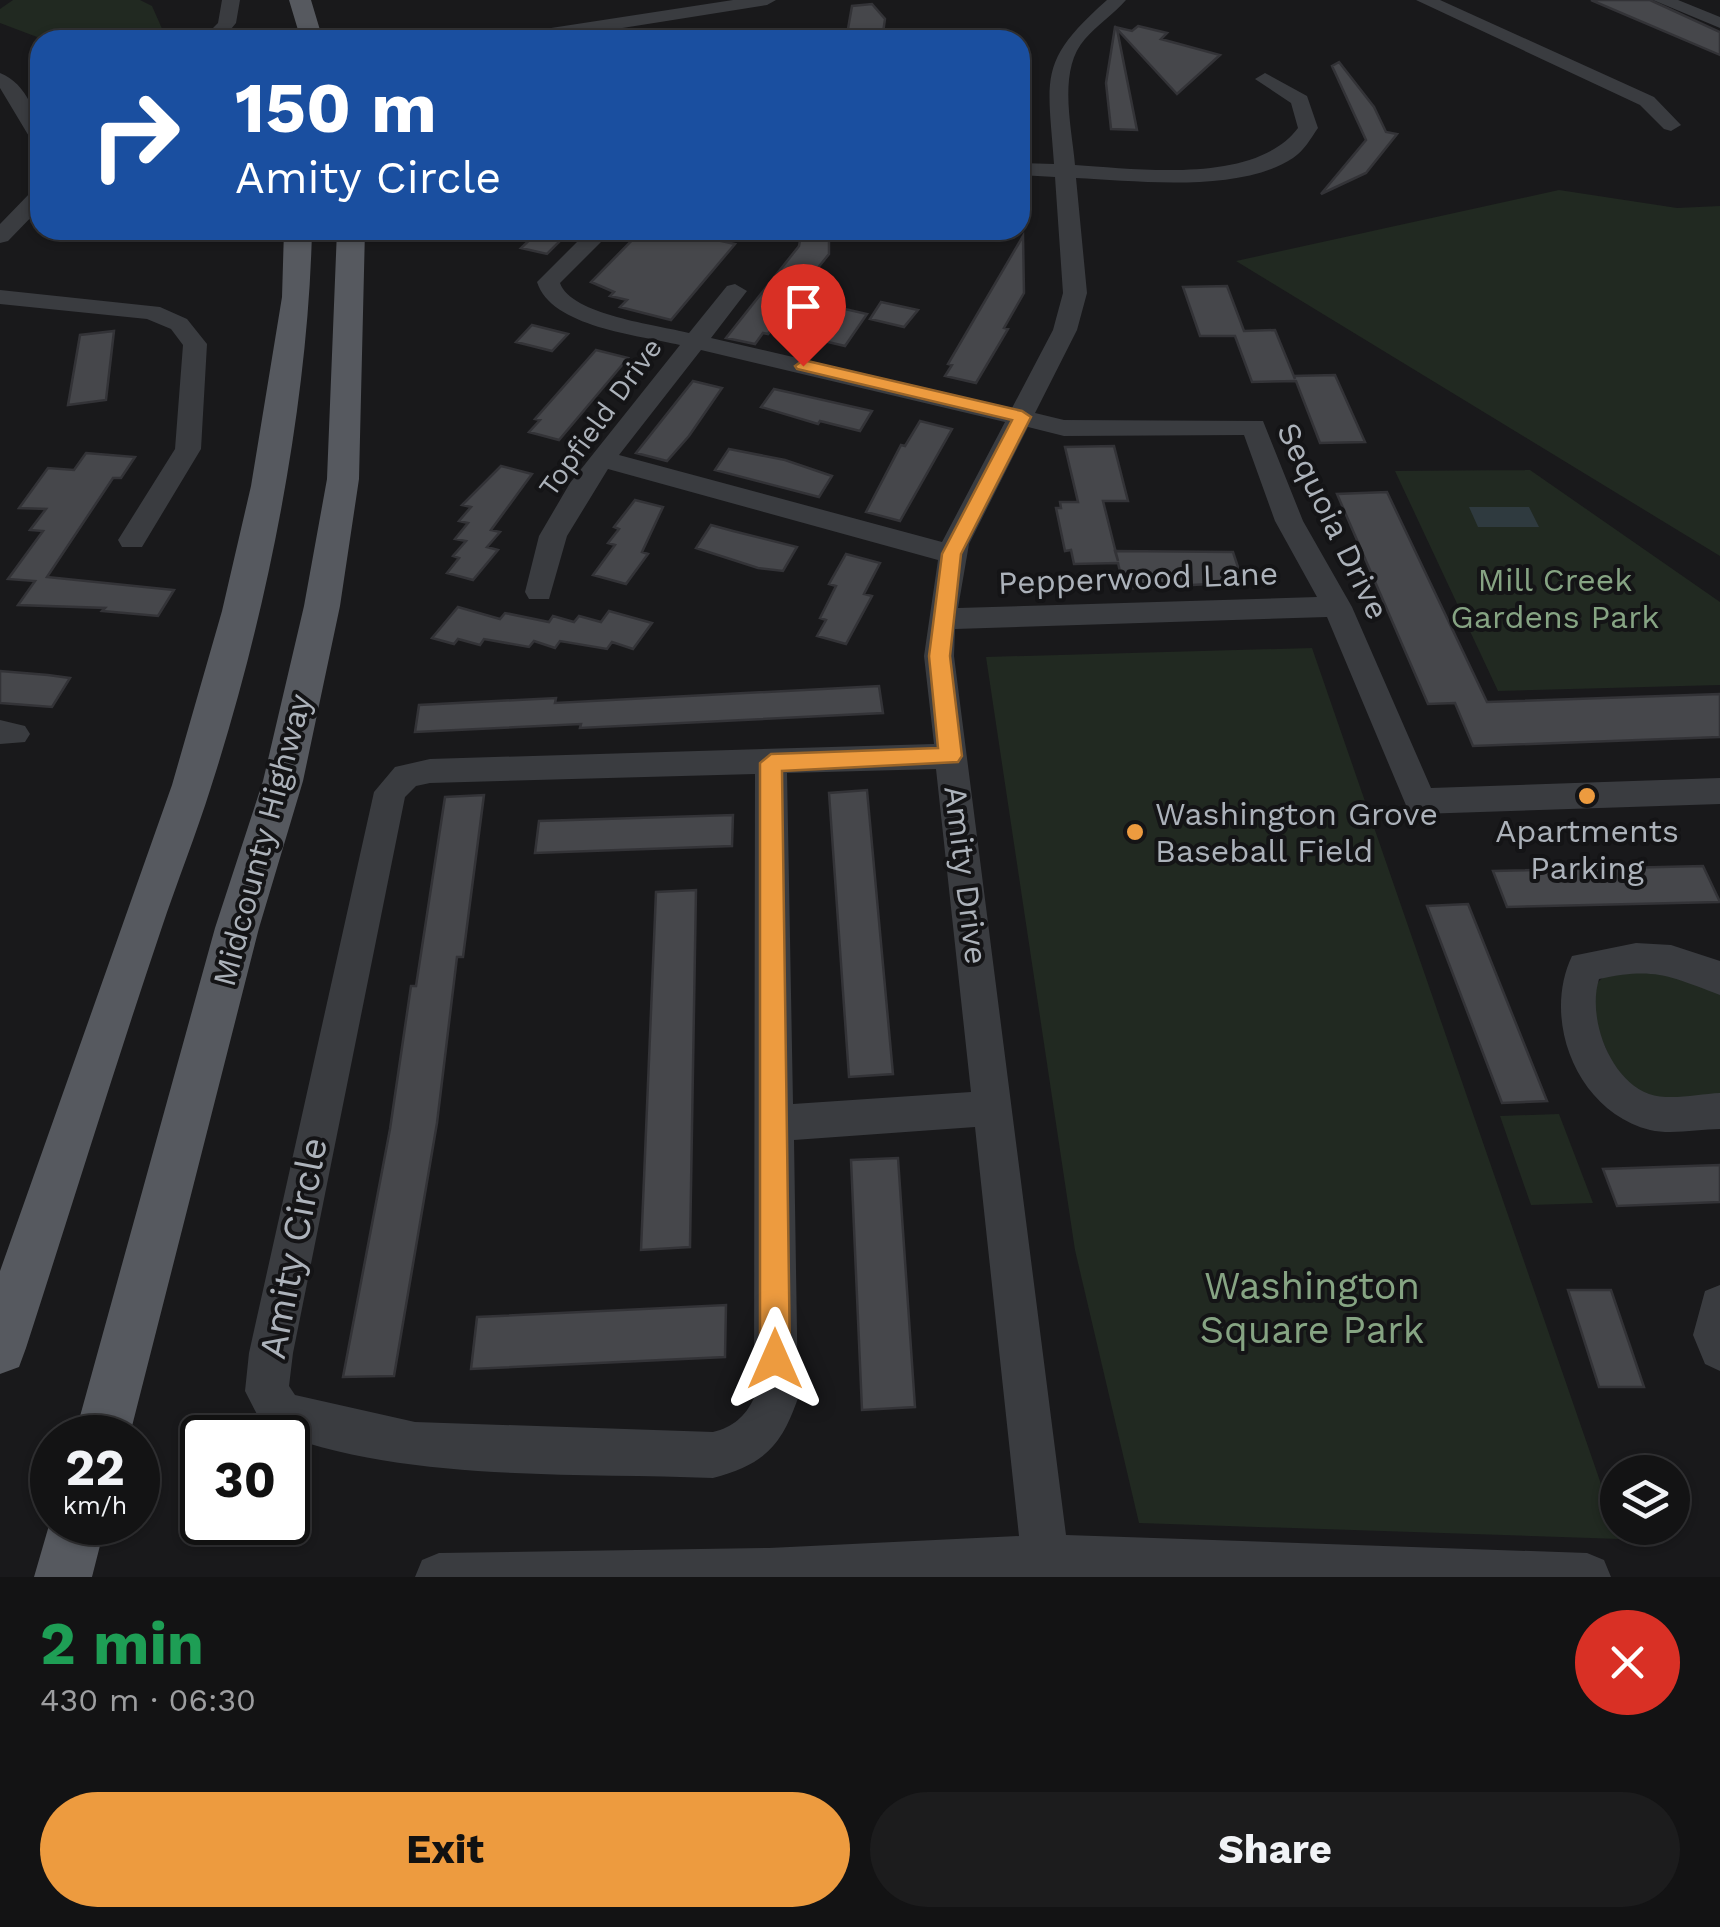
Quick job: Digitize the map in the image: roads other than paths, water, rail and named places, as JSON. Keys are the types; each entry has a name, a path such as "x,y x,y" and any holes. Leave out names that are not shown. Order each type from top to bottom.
{"main road":[{"path":"279,0 284,26"},
{"path":"300,0 309,30"},
{"path":"321,0 329,30"},
{"path":"0,1348 192,785 240,611 267,486 296,297 298,240"},
{"name":"Midcounty Highway","path":"107,1415 237,928 282,782 322,606 342,479 351,240"},
{"path":"64,1577 72,1545"}],"street":[{"path":"224,30 231,0"},
{"path":"576,30 767,0"},
{"name":"Amity Drive","path":"1045,1558 939,656 952,554 1065,330 1075,292 1059,90 1065,54 1075,38 1116,0"},
{"path":"1425,0 1647,101 1672,125"},
{"path":"1662,0 1720,23"},
{"path":"0,79 10,86 30,124"},
{"path":"1030,169 1213,172 1258,165 1283,156 1308,128 1306,113 1291,92 1265,79"},
{"path":"0,236 30,206"},
{"path":"592,240 548,282 559,302 581,312 1022,417"},
{"name":"Topfield Drive","path":"539,592 554,536 583,484 735,291"},
{"path":"0,297 152,312 180,324 195,344 188,449 132,540"},
{"name":"Sequoia Drive","path":"1022,417 1084,430 1254,427 1289,521 1337,607 1420,801 1720,791"},
{"name":"Pepperwood Lane","path":"604,459 952,554"},
{"name":"Pepperwood Lane","path":"941,619 1337,607"},
{"name":"Amity Circle","path":"771,763 776,1398 768,1422 751,1443 713,1456 415,1444 298,1420 280,1412 266,1391 270,1354 390,792 406,776 430,771 950,756"},
{"path":"1720,978 1684,960 1609,960 1584,967 1575,982 1575,1005 1594,1068 1609,1085 1648,1112 1720,1111"},
{"path":"772,1124 995,1108"},
{"path":"1720,1306 1714,1334 1720,1349"},
{"path":"465,1576 769,1572 1045,1558 1362,1573 1588,1577"}],"place":[{"name":"Apartments Parking","path":"1587,796"},
{"name":"Washington Grove Baseball Field","path":"1135,832"}],"park label":[{"name":"Mill Creek Gardens Park","path":"1555,598"},
{"name":"Washington Square Park","path":"1312,1308"}]}
